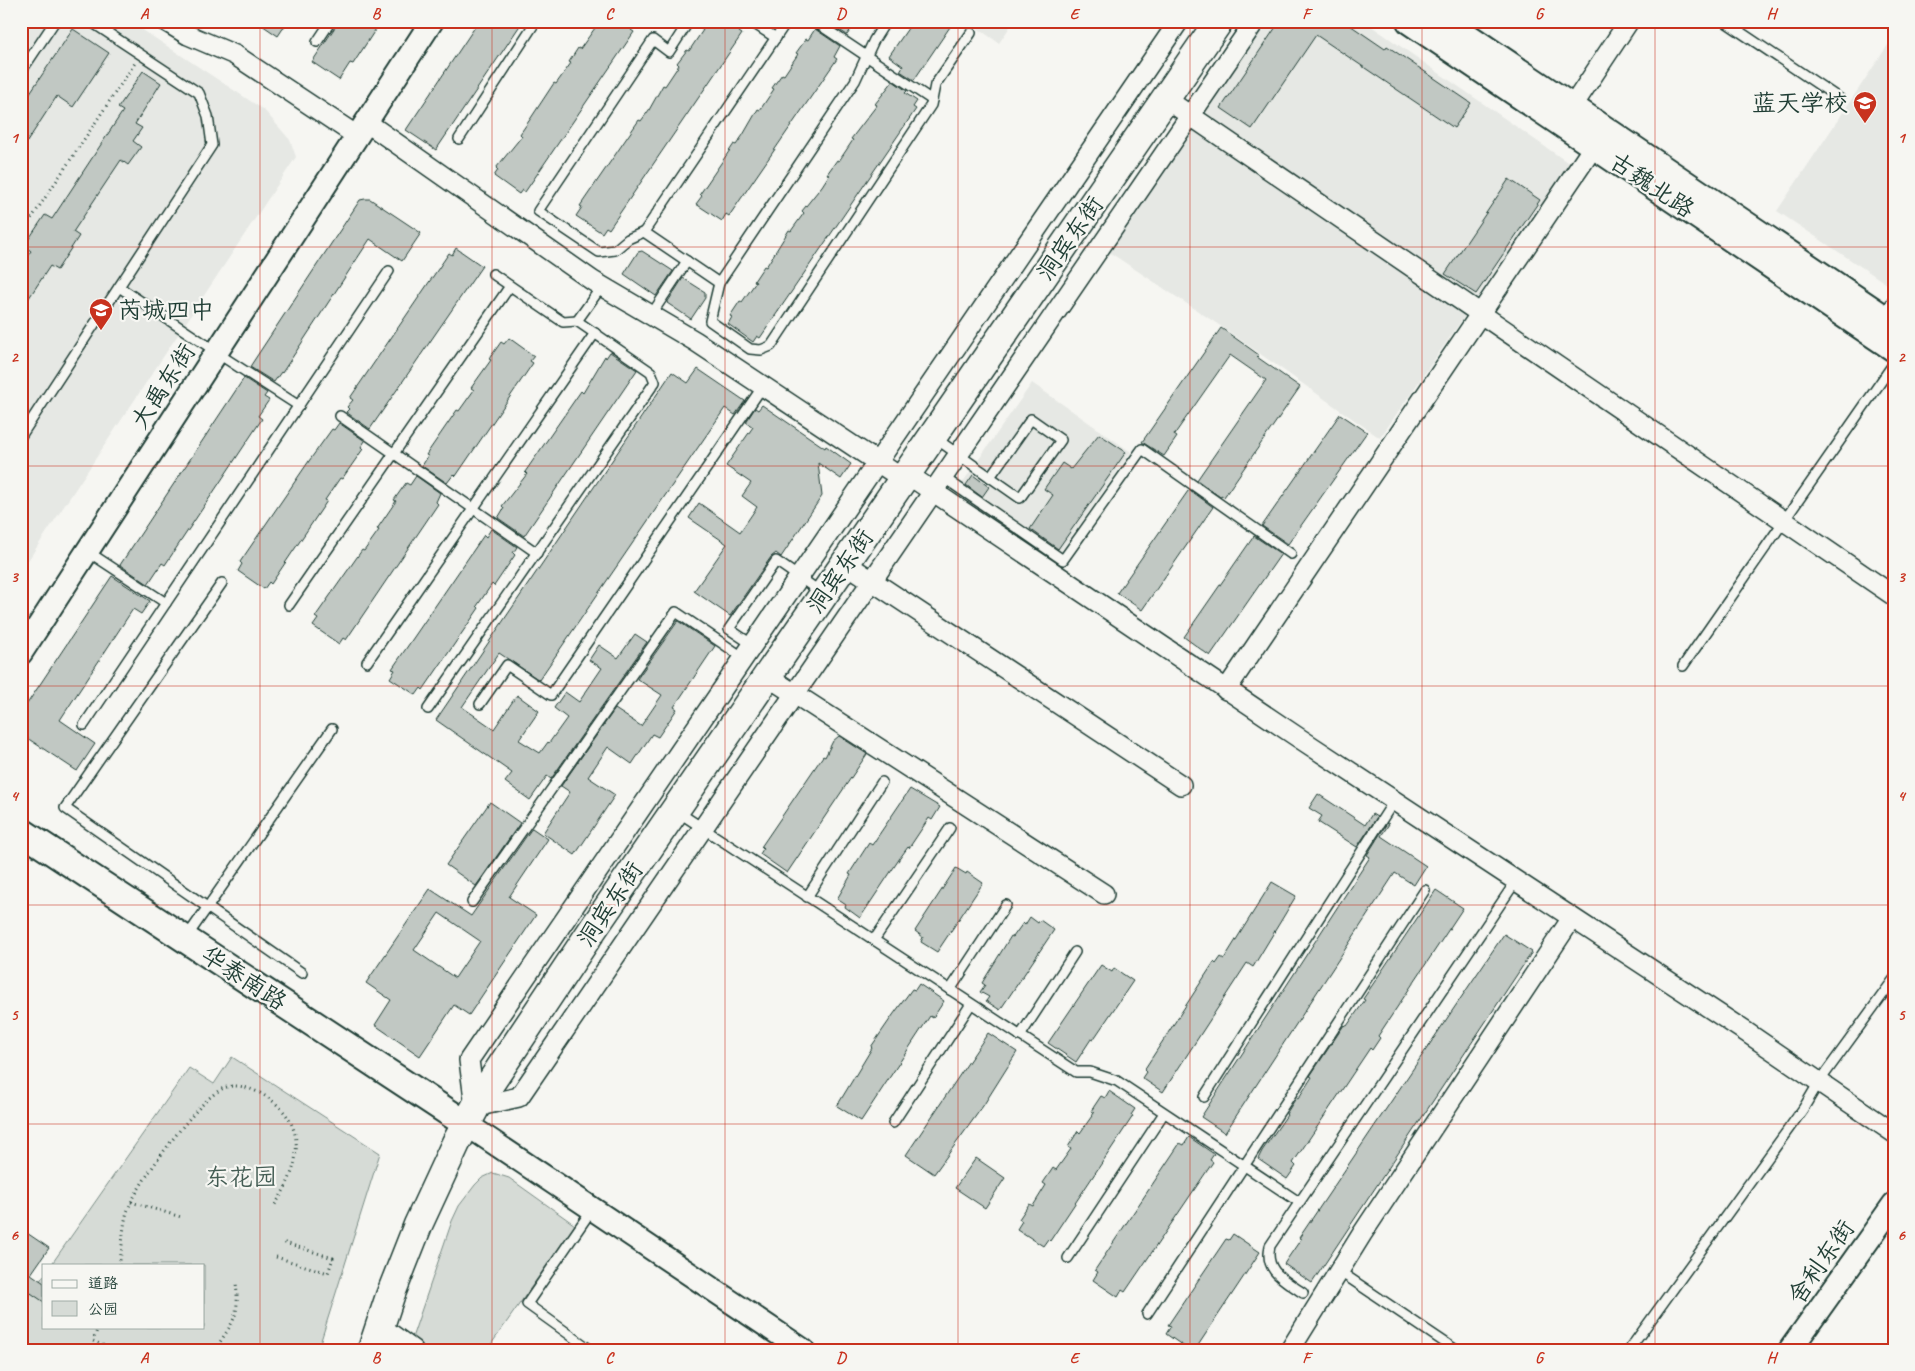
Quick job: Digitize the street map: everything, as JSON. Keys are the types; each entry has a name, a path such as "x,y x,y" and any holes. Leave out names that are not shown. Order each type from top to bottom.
{"main road":[{"name":"洞宾东街","path":"376,1338 418,1225 471,1116 593,928 1219,21"},
{"name":"古魏北路","path":"1410,21 1894,348"},
{"name":"古魏北路","path":"1444,21 1572,107 1890,313"},
{"name":"华泰南路","path":"23,837 185,940 471,1116"}],"street":[{"path":"165,21 188,35 235,55 361,129 602,286 695,341 878,462 905,476 938,484 1226,690 1894,1133"},
{"name":"大禹东街","path":"21,653 432,21"},
{"path":"471,1116 469,1060 1179,21"},
{"path":"471,1116 519,1097 1255,21"},
{"path":"1572,107 1629,21"},
{"path":"1166,99 1894,596"},
{"path":"1226,690 1594,146"},
{"path":"845,563 1181,785"},
{"path":"767,676 1104,894"},
{"path":"1290,1350 1362,1234 1572,918"},
{"path":"471,1116 593,1208 803,1350"},
{"name":"舍利东街","path":"1790,1350 1894,1204"},
{"path":"376,1338 413,1350"}],"lane":[{"path":"21,72 55,21"},
{"path":"21,436 212,145 208,116 199,93 90,21"},
{"path":"317,42 330,21"},
{"path":"459,139 536,21"},
{"path":"689,21 669,52 653,40 538,211 599,252 616,250 628,239 644,232 787,21"},
{"path":"750,21 776,38"},
{"path":"814,21 932,100"},
{"path":"886,21 874,40 855,81 719,283 710,322 750,349 761,350 770,346 930,104 935,85 971,33"},
{"path":"1724,21 1840,99"},
{"path":"644,232 719,283"},
{"path":"651,315 687,261"},
{"path":"84,725 389,271"},
{"path":"428,709 656,382 651,372 577,321 563,322 493,274"},
{"path":"289,605 510,286"},
{"path":"577,321 602,286"},
{"path":"119,287 298,406"},
{"path":"366,662 595,333"},
{"path":"1683,666 1894,363"},
{"path":"480,704 507,665 551,695 763,386"},
{"path":"340,416 537,553"},
{"path":"933,436 959,454 990,477 1020,498 1061,440 1031,419 990,477"},
{"path":"938,484 1063,560 1142,449 1291,554"},
{"path":"87,551 166,603"},
{"path":"748,651 729,629 776,561 824,594"},
{"path":"222,583 65,808 302,972"},
{"path":"472,902 676,612 748,651"},
{"path":"185,940 332,729"},
{"path":"808,897 882,782"},
{"path":"1204,1097 1394,802"},
{"path":"675,810 1076,1072 1090,1072 1117,1081 1299,1202"},
{"path":"874,940 950,828"},
{"path":"1303,1293 1274,1273 1269,1257 1270,1246 1516,881"},
{"path":"1147,1314 1425,890"},
{"path":"950,990 1006,905"},
{"path":"1020,1036 1075,952"},
{"path":"1629,1350 1803,1109 1819,1082 1894,979"},
{"path":"893,1123 971,1004"},
{"path":"1068,1258 1164,1113"},
{"path":"591,1350 527,1304 593,1208"},
{"path":"1339,1271 1456,1350"}],"path":[{"path":"21,221 27,225 141,55"},
{"path":"118,1264 126,1214 142,1182 203,1103 224,1088 233,1086 252,1089 274,1103 288,1117 295,1131 297,1146 293,1170 274,1206"},
{"path":"131,1202 181,1217"},
{"path":"276,1257 328,1273 334,1258 282,1242"},
{"path":"215,1350 237,1312 236,1283"},
{"path":"98,1328 93,1341 114,1350"}],"shaded area":[{"name":"芮城四中","path":"21,21 129,21 264,110 290,140 296,157 21,571"},
{"path":"967,21 1014,21 999,43"},
{"path":"1267,21 1364,21 1570,164 1380,438 1219,325 1109,252"},
{"name":"蓝天学校","path":"1894,36 1894,288 1893,288 1777,211"},
{"path":"1032,383 1131,452 1054,561 956,492"}],"green space":[{"name":"东花园","path":"232,1057 380,1153 318,1350 21,1350 21,1307 42,1278 42,1328 205,1328 205,1264 52,1264 189,1068 214,1084"},
{"path":"493,1173 509,1178 575,1225 487,1350 427,1350 412,1338 452,1221 459,1206 475,1185 482,1178"}],"building":[{"path":"256,21 288,21 278,36"},
{"path":"339,21 381,21 353,64 350,63 339,80 312,62"},
{"path":"479,21 523,21 436,150 406,130"},
{"path":"600,21 637,21 631,30 634,32 525,192 522,190 519,194 494,176 498,170 496,168 522,136 520,134 554,83 556,84 571,63 569,62 578,48 580,49"},
{"path":"695,21 736,21 743,26 739,32 742,34 609,229 606,227 602,233 576,216 582,207 580,206 639,120 641,121 649,110 663,85 665,86 679,65 677,63 687,50 689,51 703,30 694,24"},
{"path":"826,21 857,21 847,35"},
{"path":"913,21 954,21 914,80 900,71 903,66 889,56"},
{"path":"1280,21 1344,21 1385,49 1387,46 1471,103 1454,128 1316,35 1252,129 1221,108"},
{"path":"73,29 109,53 73,107 57,96 21,151 21,106"},
{"path":"815,29 840,46 834,57 837,59 729,216 726,214 722,221 696,204 702,196 700,194 734,144 736,145 743,135 758,109 760,110 774,89 772,88 782,74 784,75 798,54 796,53"},
{"path":"143,71 161,83 135,124 142,128 133,141 141,147 128,165 121,160 73,232 79,236 57,270 50,266 21,310 21,265 31,251 24,246 45,215 52,219 123,111 118,108"},
{"path":"893,81 907,91 905,93 917,101 913,107 916,109 760,338 757,336 753,342 728,324 732,317 730,316 756,282 754,281 764,266 766,267 789,230 791,231 804,213 802,211 822,186 829,175 827,174 837,160 839,161 853,140 851,139"},
{"path":"1509,179 1540,200 1476,294 1445,274"},
{"path":"370,199 421,233 402,261 370,239 282,373 274,382 250,367 360,200"},
{"path":"456,248 482,266 370,429 346,412 349,409 347,407 353,400 350,398 449,253 452,255"},
{"path":"642,251 673,271 656,296 624,274 638,252"},
{"path":"683,278 705,292 705,298 691,319 667,303"},
{"path":"1221,328 1259,355 1257,357 1300,387 1224,497 1221,495 1220,497 1197,480 1266,380 1230,355 1174,435 1177,437 1164,456 1142,442"},
{"path":"509,338 534,356 530,361 533,363 456,476 454,474 447,483 422,466 428,456 426,455 457,410 459,411 474,390 471,388 501,342 504,344"},
{"path":"610,352 637,370 524,536 498,518 504,508 502,506 527,474 525,472 581,391 583,393 605,356 606,358"},
{"path":"698,369 745,401 735,415 725,408 539,680 499,653 462,707 494,729 517,695 539,711 519,740 540,753 567,718 554,708 565,692 579,702 602,668 589,660 599,645 618,658 635,634 647,642 551,779 547,776 530,800 505,782 512,773 436,720 672,372 688,383"},
{"path":"244,378 267,393 264,397 269,400 258,416 262,419 165,565 162,563 148,584 120,565"},
{"path":"762,405 851,464 841,479 818,463 822,496 781,557 776,553 771,557 730,616 694,591 727,544 689,518 699,503 740,532 757,507 742,496 751,483 726,466 753,427 746,422 755,408 758,410"},
{"path":"1340,414 1367,432 1288,544 1262,526"},
{"path":"339,423 365,441 361,447 363,449 325,500 327,501 271,584 269,582 264,589 238,571 242,564 240,562 309,461 332,429 334,430"},
{"path":"1099,434 1126,452 1058,549 1030,529 1053,495 1044,489 1062,463 1071,469"},
{"path":"973,475 989,487 982,497 966,485"},
{"path":"416,476 440,493 436,502 438,504 346,640 343,638 339,644 313,626 318,619 315,617 362,550 364,551 379,530 377,529 406,483 410,485"},
{"path":"1190,490 1213,507 1142,610 1117,593"},
{"path":"491,529 517,547 513,553 515,555 494,586 492,584 477,606 479,608 423,690 421,688 416,695 390,678 395,670 392,669 484,535 486,537"},
{"path":"1254,536 1281,554 1210,656 1184,637"},
{"path":"112,576 150,601 141,614 133,609 60,720 95,744 77,771 21,734 21,713"},
{"path":"678,621 715,646 674,707 677,709 658,737 652,734 632,764 608,747 588,777 615,795 575,855 543,833 570,792 561,786 615,709 641,726 662,695 637,679"},
{"path":"839,736 867,754 787,873 760,854 763,849 761,847 823,756 825,757 833,741"},
{"path":"910,789 940,807 932,820 929,818 900,858 860,918 837,899 851,875 849,874 869,843 872,845"},
{"path":"1318,794 1365,825 1372,814 1377,817 1357,847 1318,822 1322,816 1309,808"},
{"path":"490,802 520,823 476,886 446,865"},
{"path":"1387,823 1389,824 1381,836 1426,866 1414,885 1395,873 1225,1133 1201,1117 1370,857 1367,855"},
{"path":"532,828 548,839 509,897 536,915 469,1015 454,1005 420,1056 375,1025 391,1000 366,983 430,889 471,916","holes":["439,913 480,941 455,978 414,950"]},
{"path":"956,868 966,874 967,872 983,883 937,952 921,942 923,937 915,931"},
{"path":"1272,882 1296,896 1253,967 1247,963 1163,1092 1142,1078 1146,1072 1144,1070 1214,962 1216,964 1221,957 1224,959"},
{"path":"1436,890 1463,908 1378,1036 1380,1038 1372,1050 1370,1048 1293,1163 1296,1166 1287,1179 1258,1159 1262,1151 1287,1115 1296,1098 1298,1099 1312,1077 1310,1076 1344,1025 1347,1026 1365,1000 1363,999"},
{"path":"1030,917 1038,923 1040,920 1054,930 1000,1010 986,1001 989,997 980,992 985,985 982,983 1011,936 1013,937 1023,923 1025,925"},
{"path":"1504,934 1532,952 1312,1283 1284,1264 1301,1239 1299,1238"},
{"path":"1101,965 1112,972 1114,968 1133,981 1076,1062 1048,1043"},
{"path":"919,984 944,1001 933,1018 930,1016 861,1121 837,1106 871,1047 912,989 915,990"},
{"path":"988,1033 1017,1052 983,1106 934,1174 906,1155"},
{"path":"1109,1091 1135,1109 1131,1115 1133,1116 1050,1241 1048,1239 1043,1246 1017,1229 1022,1221 1019,1219 1029,1204 1033,1206 1046,1185 1043,1183 1053,1168 1056,1170 1071,1149 1068,1147 1078,1131 1080,1133 1094,1113 1091,1111 1101,1096 1105,1098"},
{"path":"1189,1137 1214,1154 1210,1160 1213,1162 1125,1292 1122,1290 1118,1297 1093,1280 1098,1272 1095,1270 1180,1143 1184,1145"},
{"path":"976,1158 1005,1178 985,1208 955,1188"},
{"path":"21,1229 49,1248 31,1274 42,1282 42,1301 21,1288"},
{"path":"1233,1234 1260,1252 1195,1350 1189,1350 1166,1334 1171,1326 1168,1325 1226,1239 1229,1240"}],"place":[{"name":"蓝天学校","path":"1865,124"},
{"name":"芮城四中","path":"101,331"}]}
